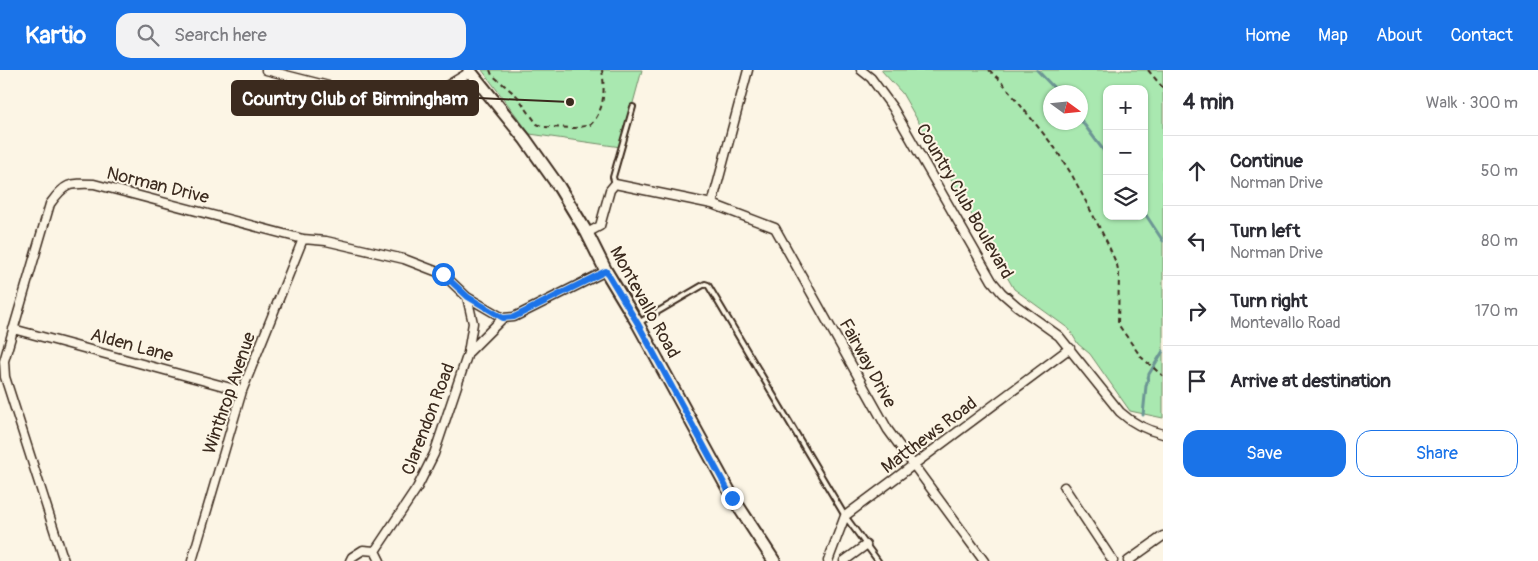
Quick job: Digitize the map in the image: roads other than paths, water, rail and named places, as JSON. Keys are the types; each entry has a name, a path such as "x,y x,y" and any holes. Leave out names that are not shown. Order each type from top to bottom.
{"main road":[{"name":"Montevallo Road","path":"469,71 525,139 559,187 638,324 732,498 774,561"}],"street":[{"path":"266,70 395,103 424,100 469,71"},
{"path":"587,233 600,226 610,190 616,184 712,204 748,70"},
{"name":"Country Club Boulevard","path":"861,70 871,78 893,108 992,281 1012,302 1059,336 1128,420 1148,430 1163,434"},
{"name":"Norman Drive","path":"64,561 5,377 4,361 50,204 61,190 73,184 94,184 303,238 326,241 404,259 443,274 468,297 503,318"},
{"name":"Fairway Drive","path":"712,204 775,228 888,430 984,561"},
{"name":"Winthrop Avenue","path":"192,561 242,391 303,238"},
{"path":"503,318 514,317 606,271"},
{"path":"468,297 473,323 468,353"},
{"name":"Clarendon Road","path":"375,551 417,488 434,454 468,353 503,318"},
{"name":"Alden Lane","path":"13,329 242,391"},
{"name":"Matthews Road","path":"845,516 1070,348"},
{"path":"1064,487 1114,561"},
{"path":"829,561 845,516"},
{"path":"1128,561 1163,536"},
{"path":"844,561 866,545"},
{"path":"350,561 362,550 375,551 380,561"}],"lane":[{"path":"616,184 613,177 633,107"},
{"path":"638,324 704,284 708,285 845,516 878,561"}],"waterway":[{"path":"1037,70 1051,85"},
{"path":"1088,130 1103,150"},
{"path":"1148,218 1163,241"},
{"path":"1143,415 1149,374 1163,351"}],"place":[{"name":"Country Club of Birmingham","path":"570,102"}]}
